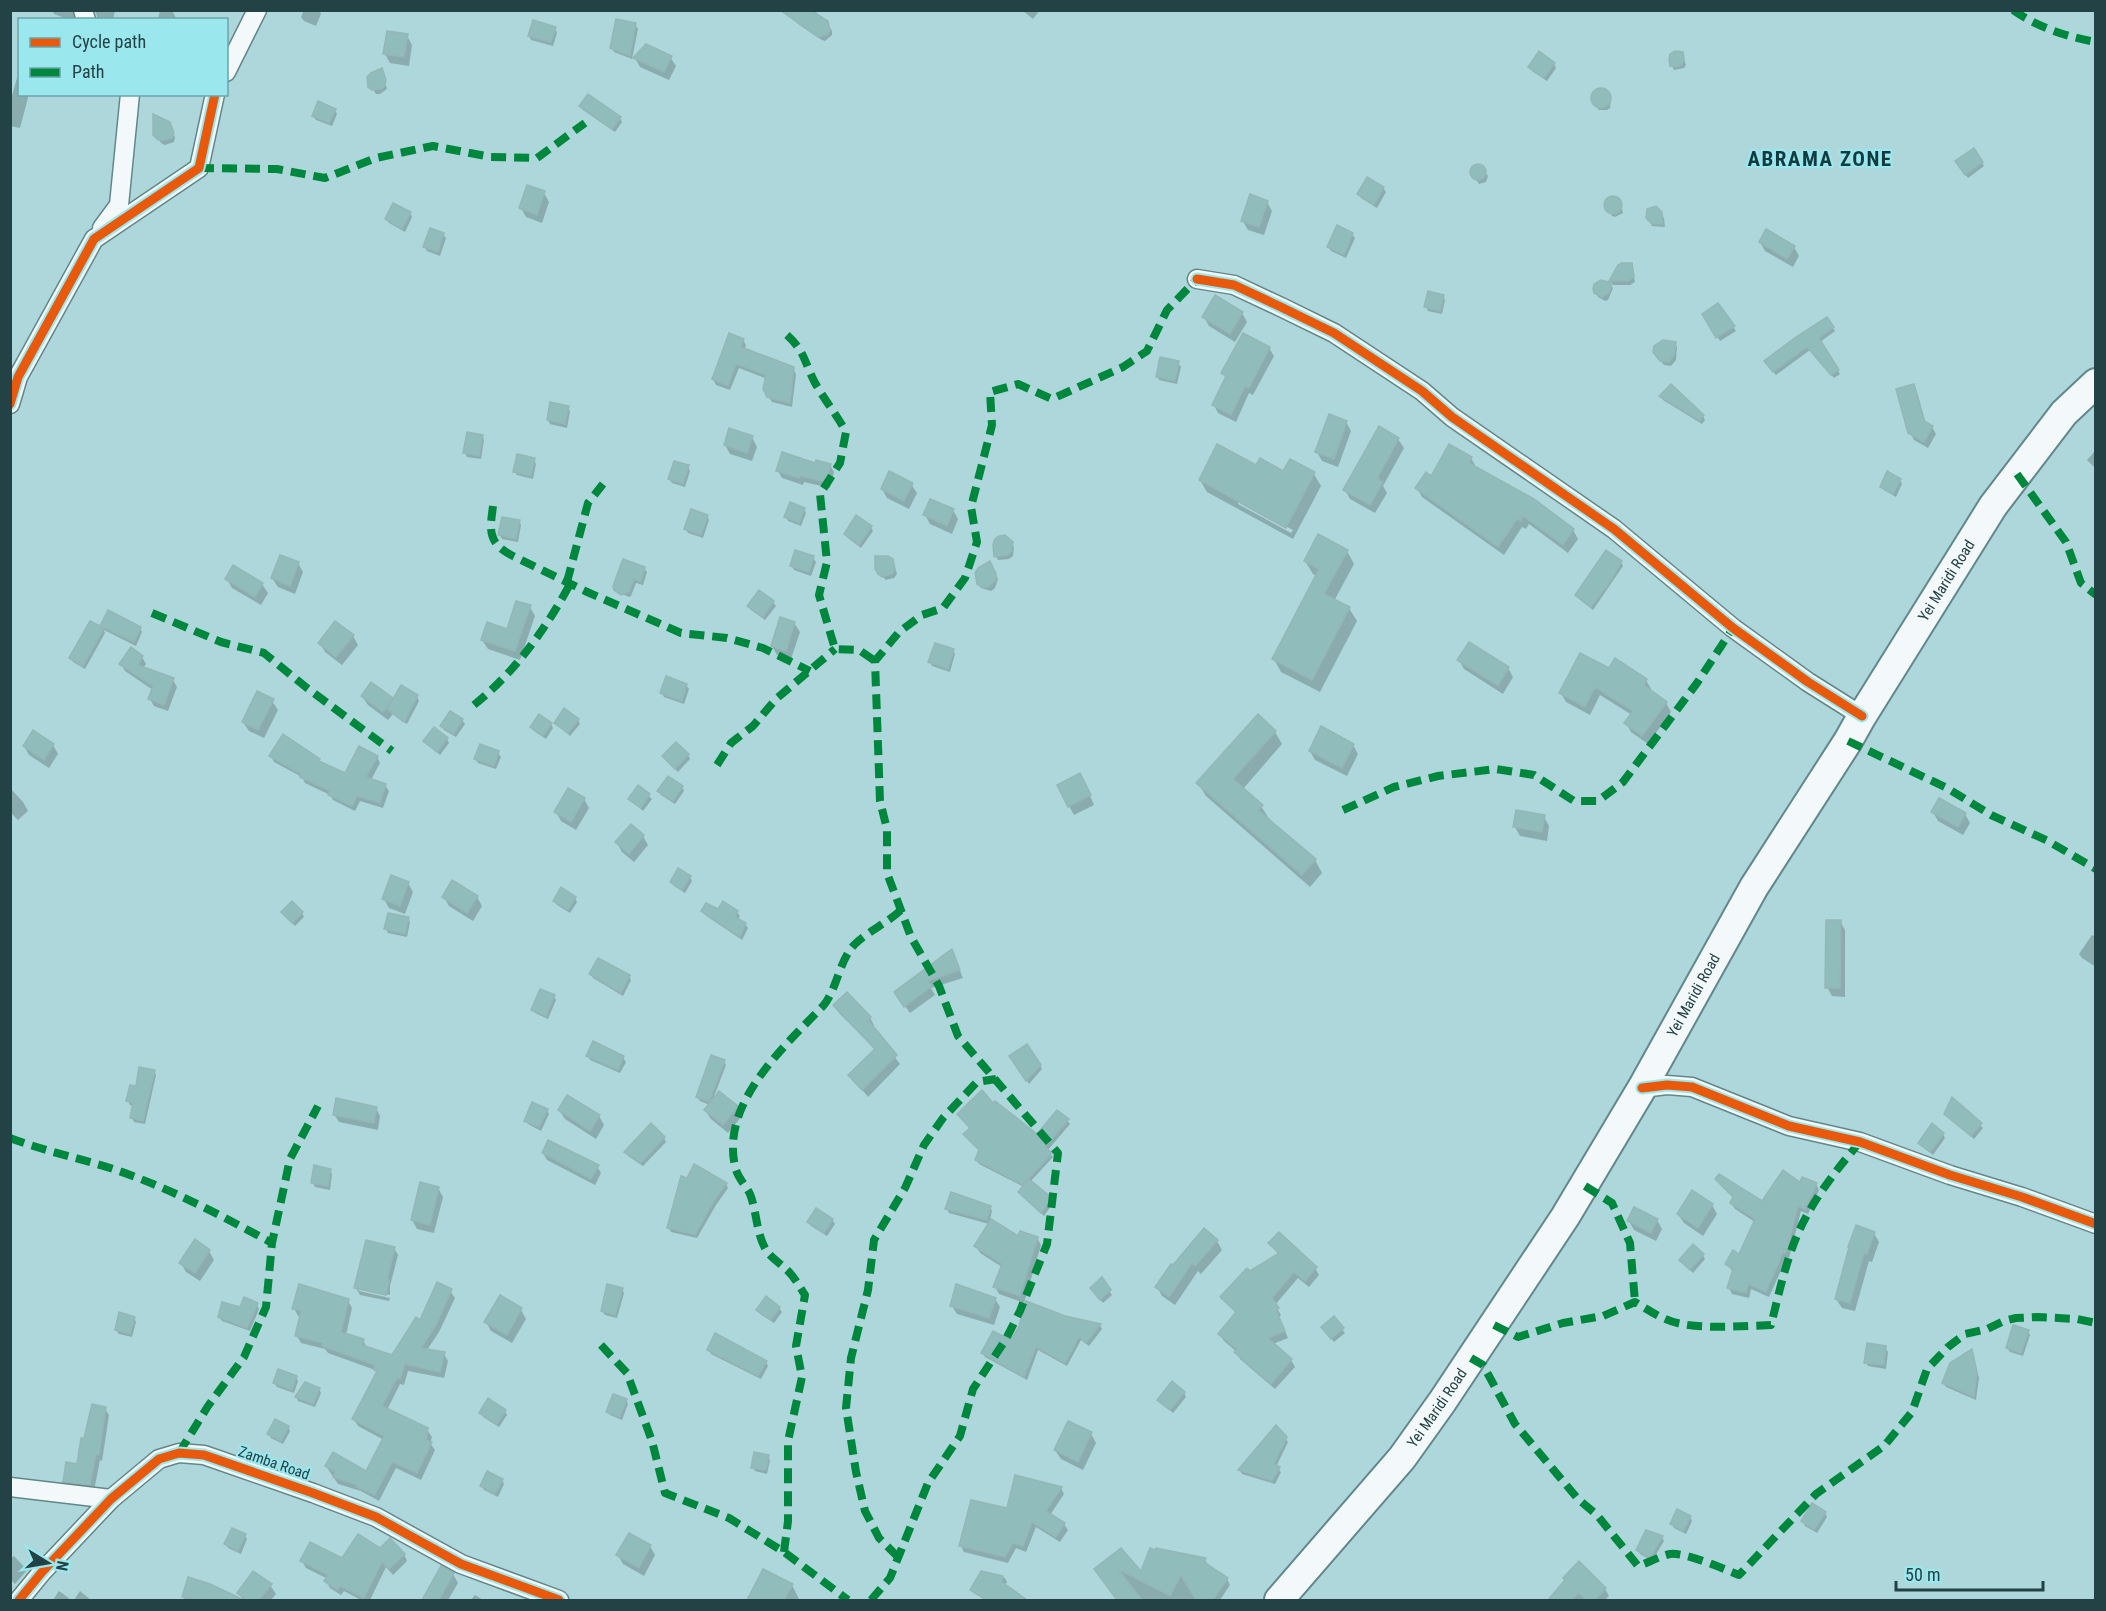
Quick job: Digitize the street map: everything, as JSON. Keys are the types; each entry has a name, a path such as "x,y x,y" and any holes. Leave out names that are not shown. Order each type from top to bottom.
{"main road":[{"name":"Yei Maridi Road","path":"1279,1600 1402,1458 1442,1402 1565,1217 1641,1088 1754,886 1848,741 1993,506 2064,413 2096,383"}],"street":[{"path":"228,68 258,10"},
{"path":"10,404 18,377 94,239 119,205 130,96"},
{"path":"94,239 199,168 215,96"},
{"path":"1197,279 1234,285 1334,333 1422,391 1452,417 1614,529 1733,628 1808,682 1862,716"},
{"path":"1641,1088 1666,1085 1692,1087 1789,1126 1860,1142 2096,1224"},
{"name":"Zamba Road","path":"19,1600 42,1572 111,1499 159,1458 178,1453 204,1455 376,1518 462,1564 559,1600"},
{"path":"10,1487 111,1499"}],"building":[{"path":"780,10 810,10 828,21 830,31 827,35 818,37"},
{"path":"616,19 636,23 630,56 610,48"},
{"path":"533,20 556,27 551,42 528,36"},
{"path":"387,31 408,34 404,57 383,54"},
{"path":"646,44 672,56 664,72 633,58"},
{"path":"1539,51 1555,63 1544,78 1528,67"},
{"path":"1675,51 1683,52 1684,60 1678,67 1670,66 1670,54"},
{"path":"382,68 386,80 385,85 382,89 372,90 368,87 367,77"},
{"path":"1601,88 1608,91 1611,98 1608,105 1601,108 1594,105 1591,98 1594,91"},
{"path":"588,94 621,117 612,129 579,106"},
{"path":"318,101 336,109 329,123 312,116"},
{"path":"153,114 170,122 174,133 172,138 162,141 153,135"},
{"path":"1974,148 1983,162 1965,175 1955,161"},
{"path":"1475,164 1481,164 1486,172 1484,178 1475,180 1470,175 1470,169"},
{"path":"1367,177 1384,187 1374,205 1357,194"},
{"path":"527,185 545,191 537,215 519,208"},
{"path":"1250,194 1268,201 1259,227 1241,221"},
{"path":"1613,196 1619,199 1622,205 1619,211 1613,214 1607,211 1604,205 1607,199"},
{"path":"393,203 411,212 402,229 385,219"},
{"path":"1656,206 1662,212 1663,224 1652,224 1646,218 1647,209"},
{"path":"1337,225 1353,233 1344,255 1327,247"},
{"path":"430,228 444,233 438,252 423,247"},
{"path":"1766,229 1795,246 1787,259 1759,242"},
{"path":"1632,263 1634,277 1628,281 1609,281 1618,265"},
{"path":"1601,280 1612,283 1609,293 1602,297 1594,293 1593,289 1594,284"},
{"path":"1428,291 1444,295 1440,311 1424,307"},
{"path":"1215,295 1243,312 1230,334 1202,317"},
{"path":"1718,303 1735,326 1716,338 1702,314"},
{"path":"1827,317 1834,327 1819,338 1839,370 1831,375 1807,347 1773,372 1764,361"},
{"path":"729,333 744,339 741,347 794,367 790,403 767,397 763,389 766,375 736,364 728,386 712,379"},
{"path":"1243,333 1270,347 1249,388 1245,386 1231,415 1212,405 1226,376 1221,373"},
{"path":"1663,340 1676,342 1674,355 1669,362 1660,361 1653,352 1654,346"},
{"path":"1160,357 1179,361 1175,381 1156,377"},
{"path":"1671,384 1704,415 1700,421 1659,396"},
{"path":"1914,384 1924,421 1933,426 1924,442 1908,433 1896,389"},
{"path":"550,402 569,406 565,424 547,420"},
{"path":"1329,414 1347,421 1334,459 1315,452"},
{"path":"1379,426 1399,438 1377,479 1383,482 1370,505 1343,490"},
{"path":"729,428 753,436 747,453 724,445"},
{"path":"467,432 483,435 479,456 463,453"},
{"path":"1217,444 1256,465 1260,458 1283,471 1290,459 1315,472 1286,528 1199,480"},
{"path":"1449,444 1472,457 1469,463 1534,499 1574,529 1563,545 1523,516 1521,521 1517,519 1498,547 1415,488 1426,472 1431,476"},
{"path":"782,452 815,463 816,460 831,464 826,482 800,476 799,478 776,471"},
{"path":"517,454 535,458 531,476 513,472"},
{"path":"674,461 689,465 683,484 668,479"},
{"path":"889,471 913,483 904,501 881,489"},
{"path":"1887,471 1901,479 1893,494 1880,487"},
{"path":"930,499 954,509 947,526 923,515"},
{"path":"790,502 805,508 799,523 784,517"},
{"path":"691,509 708,515 701,535 684,529"},
{"path":"856,515 872,526 859,545 844,534"},
{"path":"502,517 520,520 516,539 498,535"},
{"path":"1318,534 1348,550 1324,594 1350,607 1312,680 1272,659 1319,569 1304,561"},
{"path":"1005,535 1013,542 1011,552 994,557 995,539"},
{"path":"795,550 814,556 809,572 790,566"},
{"path":"1606,550 1622,561 1591,607 1575,595"},
{"path":"280,555 299,562 290,586 271,578"},
{"path":"875,556 888,556 893,559 895,569 892,574 882,577 878,574 875,569"},
{"path":"623,559 645,567 641,582 634,579 629,592 621,595 614,590 613,586"},
{"path":"990,561 996,574 996,580 988,587 982,587 977,584 975,573 978,568"},
{"path":"233,565 263,583 255,597 225,579"},
{"path":"759,590 774,601 763,617 747,606"},
{"path":"516,601 531,605 515,651 481,640 487,622 507,629"},
{"path":"108,610 141,627 134,642 100,626"},
{"path":"780,617 795,622 786,651 771,646"},
{"path":"90,621 104,628 83,666 69,658"},
{"path":"335,621 354,635 336,657 318,643"},
{"path":"1469,642 1509,667 1498,686 1457,660"},
{"path":"935,643 954,649 948,669 928,662"},
{"path":"131,647 143,656 138,665 174,678 164,705 148,699 153,686 119,664"},
{"path":"1580,653 1609,668 1615,658 1647,679 1644,685 1667,702 1642,736 1624,723 1633,711 1595,687 1585,707 1559,693"},
{"path":"666,676 687,684 682,701 660,693"},
{"path":"371,682 393,698 383,712 361,696"},
{"path":"401,685 418,695 404,722 387,709"},
{"path":"257,691 274,699 258,730 242,722"},
{"path":"564,708 579,719 568,733 554,723"},
{"path":"450,711 463,719 454,734 440,726"},
{"path":"539,714 552,723 543,736 530,727"},
{"path":"1258,714 1276,731 1233,779 1263,805 1258,810 1316,859 1302,875 1196,783"},
{"path":"1321,726 1354,744 1342,768 1309,751"},
{"path":"434,727 448,738 437,752 423,741"},
{"path":"33,730 54,744 44,760 23,746"},
{"path":"283,734 320,759 319,761 345,773 359,746 378,756 366,777 386,784 380,803 357,796 352,806 328,795 330,791 300,777 301,774 269,756"},
{"path":"676,742 689,754 675,769 662,756"},
{"path":"480,744 499,751 494,766 474,759"},
{"path":"1080,773 1091,795 1068,807 1057,785"},
{"path":"668,776 683,786 673,801 657,791"},
{"path":"638,785 650,794 641,808 628,799"},
{"path":"568,788 585,798 571,822 554,812"},
{"path":"1939,798 1966,813 1958,827 1931,812"},
{"path":"1516,810 1545,815 1542,832 1513,827"},
{"path":"631,824 644,835 629,854 615,842"},
{"path":"678,868 691,876 682,890 670,882"},
{"path":"391,875 409,882 400,906 382,899"},
{"path":"452,880 478,896 467,913 442,897"},
{"path":"561,887 576,897 568,910 553,901"},
{"path":"292,901 303,912 292,923 281,912"},
{"path":"723,901 738,911 735,917 746,923 740,937 701,911 706,903 718,909"},
{"path":"388,913 409,917 405,934 384,929"},
{"path":"1826,920 1841,920 1840,988 1825,988"},
{"path":"952,949 960,970 928,981 932,986 904,1007 894,992"},
{"path":"598,958 630,975 621,993 589,974"},
{"path":"540,989 555,995 546,1016 531,1010"},
{"path":"847,992 871,1017 868,1020 897,1055 862,1090 848,1075 875,1049 833,1005"},
{"path":"593,1041 624,1056 618,1070 586,1056"},
{"path":"1027,1044 1041,1065 1026,1081 1009,1056"},
{"path":"711,1055 725,1060 709,1102 696,1097"},
{"path":"139,1067 155,1070 143,1121 130,1118 133,1103 126,1101 130,1085 136,1086"},
{"path":"982,1090 993,1103 995,1101 1037,1134 1057,1110 1069,1119 1045,1147 1052,1153 1023,1185 975,1160 979,1150 963,1134 970,1128 957,1114"},
{"path":"719,1091 738,1106 723,1125 704,1110"},
{"path":"567,1095 600,1115 590,1131 558,1110"},
{"path":"1952,1097 1982,1123 1971,1136 1944,1114"},
{"path":"336,1098 377,1107 374,1123 333,1115"},
{"path":"532,1102 548,1109 539,1127 524,1121"},
{"path":"651,1123 665,1137 641,1163 624,1152"},
{"path":"1932,1123 1944,1133 1930,1152 1918,1143"},
{"path":"548,1140 599,1165 591,1179 542,1153"},
{"path":"694,1164 727,1183 695,1235 667,1228 681,1176 687,1178"},
{"path":"314,1165 331,1169 328,1186 311,1183"},
{"path":"1783,1170 1800,1182 1802,1177 1817,1183 1805,1209 1798,1206 1786,1253 1783,1252 1766,1292 1748,1284 1746,1293 1727,1288 1733,1269 1725,1264 1733,1250 1739,1254 1755,1219 1730,1203 1733,1197 1715,1179 1719,1174 1762,1201"},
{"path":"1029,1179 1052,1198 1041,1213 1018,1192"},
{"path":"420,1182 439,1187 430,1225 411,1220"},
{"path":"1692,1190 1713,1204 1698,1228 1677,1214"},
{"path":"951,1192 991,1206 987,1220 945,1209"},
{"path":"1634,1207 1658,1219 1651,1233 1627,1221"},
{"path":"816,1208 833,1219 824,1233 807,1222"},
{"path":"991,1219 1018,1236 1020,1231 1038,1237 1020,1296 993,1287 1002,1264 974,1246"},
{"path":"1856,1225 1875,1232 1867,1254 1864,1253 1850,1303 1835,1299"},
{"path":"1204,1228 1218,1240 1195,1266 1192,1263 1169,1297 1155,1287 1171,1264 1173,1265"},
{"path":"1279,1232 1317,1267 1305,1281 1294,1272 1272,1298 1279,1308 1276,1310 1285,1331 1268,1338 1292,1359 1271,1384 1234,1352 1237,1349 1218,1334 1236,1312 1220,1297 1247,1268 1250,1271 1279,1253 1268,1243"},
{"path":"195,1239 210,1250 195,1273 179,1263"},
{"path":"366,1240 395,1247 386,1295 354,1288"},
{"path":"1693,1244 1704,1254 1690,1270 1679,1260"},
{"path":"1102,1277 1111,1290 1100,1300 1090,1288"},
{"path":"437,1282 452,1289 436,1325 421,1348 445,1352 440,1372 405,1364 400,1379 397,1378 382,1406 428,1428 426,1440 432,1442 417,1473 392,1462 375,1495 357,1485 333,1477 335,1472 325,1466 333,1452 366,1471 384,1436 352,1419 377,1371 374,1370 375,1365 322,1346 323,1343 295,1336 301,1311 292,1309 299,1284 349,1299 341,1332 364,1339 362,1345 392,1355 416,1317 420,1320"},
{"path":"607,1284 623,1288 615,1315 601,1311"},
{"path":"956,1284 996,1298 989,1318 950,1306"},
{"path":"500,1295 522,1308 507,1335 484,1322"},
{"path":"766,1296 780,1307 771,1320 756,1310"},
{"path":"244,1297 258,1303 247,1328 218,1317 222,1302 240,1307"},
{"path":"1026,1301 1065,1316 1101,1324 1086,1343 1079,1337 1065,1363 1036,1347 1024,1377 981,1353 993,1331 1011,1340 1019,1326"},
{"path":"119,1312 135,1317 130,1334 115,1330"},
{"path":"1334,1316 1344,1328 1331,1339 1321,1327"},
{"path":"2013,1325 2029,1330 2021,1353 2006,1348"},
{"path":"715,1333 767,1361 758,1376 707,1350"},
{"path":"1867,1343 1886,1346 1884,1365 1864,1363"},
{"path":"1972,1349 1977,1372 1974,1397 1942,1383 1950,1363"},
{"path":"278,1369 297,1376 292,1390 273,1383"},
{"path":"1172,1381 1185,1392 1170,1410 1157,1400"},
{"path":"305,1382 320,1388 313,1404 295,1397"},
{"path":"613,1394 627,1399 620,1417 606,1412"},
{"path":"488,1398 506,1410 497,1424 479,1413"},
{"path":"92,1404 106,1407 99,1455 96,1454 90,1485 63,1482 66,1462 77,1464 81,1438 84,1438"},
{"path":"275,1419 289,1426 281,1441 267,1434"},
{"path":"1068,1421 1092,1432 1078,1462 1054,1450"},
{"path":"1276,1425 1287,1437 1274,1464 1280,1467 1272,1481 1238,1470"},
{"path":"754,1452 769,1455 766,1470 751,1468"},
{"path":"487,1471 503,1479 495,1494 480,1486"},
{"path":"1015,1475 1062,1487 1046,1511 1065,1523 1056,1537 1032,1522 1023,1546 1013,1543 1005,1557 959,1546 971,1500 1007,1508"},
{"path":"1812,1503 1826,1512 1814,1530 1801,1521"},
{"path":"1677,1509 1691,1516 1683,1531 1670,1524"},
{"path":"232,1528 246,1534 238,1551 224,1544"},
{"path":"1646,1530 1663,1536 1650,1558 1636,1550"},
{"path":"629,1533 651,1545 639,1568 616,1555"},
{"path":"358,1534 380,1548 390,1538 405,1554 389,1569 382,1562 364,1598 340,1586 337,1590 324,1581 328,1575 300,1561 310,1542 342,1558"},
{"path":"1121,1548 1141,1571 1150,1548 1155,1550 1156,1548 1206,1558 1204,1562 1228,1578 1213,1600 1196,1600 1181,1575 1170,1596 1118,1569 1142,1600 1117,1600 1094,1569"},
{"path":"1579,1561 1606,1588 1595,1600 1586,1600 1578,1593 1572,1600 1548,1600 1565,1580 1563,1578"},
{"path":"441,1566 454,1573 439,1600 422,1600"},
{"path":"763,1569 793,1584 784,1600 747,1600"},
{"path":"253,1571 272,1584 259,1600 247,1600 237,1593"},
{"path":"981,1571 1003,1576 1002,1582 1027,1600 987,1600 970,1590"},
{"path":"188,1577 210,1584 244,1600 194,1600 182,1597"}],"marked path":[{"path":"2013,10 2053,30 2096,42"},
{"path":"199,168 277,169 325,178 376,158 433,146 491,157 537,158 585,123"},
{"path":"871,1600 890,1578 928,1483 960,1436 973,1389 1006,1339 1020,1311 1047,1244 1058,1153 958,1036 939,986 911,937 887,873 887,829 880,801 875,661 899,632 922,615 943,608 965,578 977,542 971,507 992,425 990,392 1018,384 1052,399 1123,367 1147,351 1167,310 1197,279"},
{"path":"787,335 802,354 818,388 846,432 840,463 820,494 827,562 819,595 835,649 859,650 875,661"},
{"path":"2017,474 2066,542 2081,583 2096,595"},
{"path":"567,582 588,503 603,484"},
{"path":"493,506 491,528 494,540 511,555 585,591 681,633 727,638 763,648 810,671"},
{"path":"474,705 516,665 570,584"},
{"path":"152,613 221,642 264,653 392,751"},
{"path":"1343,810 1394,787 1438,776 1496,769 1534,775 1574,801 1598,801 1623,782 1697,683 1733,628"},
{"path":"717,765 731,743 753,726 776,699 835,649"},
{"path":"1848,741 1947,788 1991,815 2048,841 2096,869"},
{"path":"784,1552 788,1521 788,1441 802,1377 796,1346 805,1295 792,1275 770,1256 763,1243 750,1194 736,1170 733,1146 736,1123 758,1079 773,1059 827,1000 845,959 854,945 901,910"},
{"path":"898,1557 879,1538 865,1511 846,1408 851,1358 868,1290 874,1240 905,1188 924,1145 943,1118 977,1082 996,1079"},
{"path":"179,1453 208,1406 244,1357 266,1307 272,1243 290,1159 318,1106"},
{"path":"10,1138 148,1182 202,1206 272,1243"},
{"path":"1494,1325 1518,1337 1563,1323 1603,1316 1635,1302 1663,1318 1692,1326 1771,1325 1799,1231 1826,1184 1860,1142"},
{"path":"1585,1186 1612,1203 1630,1243 1635,1302"},
{"path":"1471,1358 1483,1365 1515,1424 1578,1499 1597,1515 1638,1566 1666,1555 1677,1554 1739,1575 1816,1494 1884,1446 1912,1412 1927,1369 1948,1347 1965,1334 1987,1329 2016,1318 2077,1319 2096,1323"},
{"path":"601,1345 627,1373 652,1441 665,1493 729,1518 784,1552 848,1600"}],"cycle path":[{"path":"10,404 18,377 94,239 199,168 215,96"},
{"path":"1197,279 1234,285 1334,333 1422,391 1452,417 1614,529 1733,628 1808,682 1862,716"},
{"path":"1642,1088 1667,1085 1692,1087 1789,1126 1860,1142 2096,1224"},
{"path":"19,1600 42,1572 111,1499 159,1459 179,1453 204,1455 376,1517 461,1564 559,1600"}],"district":[{"name":"ABRAMA ZONE","path":"1820,159"}]}
